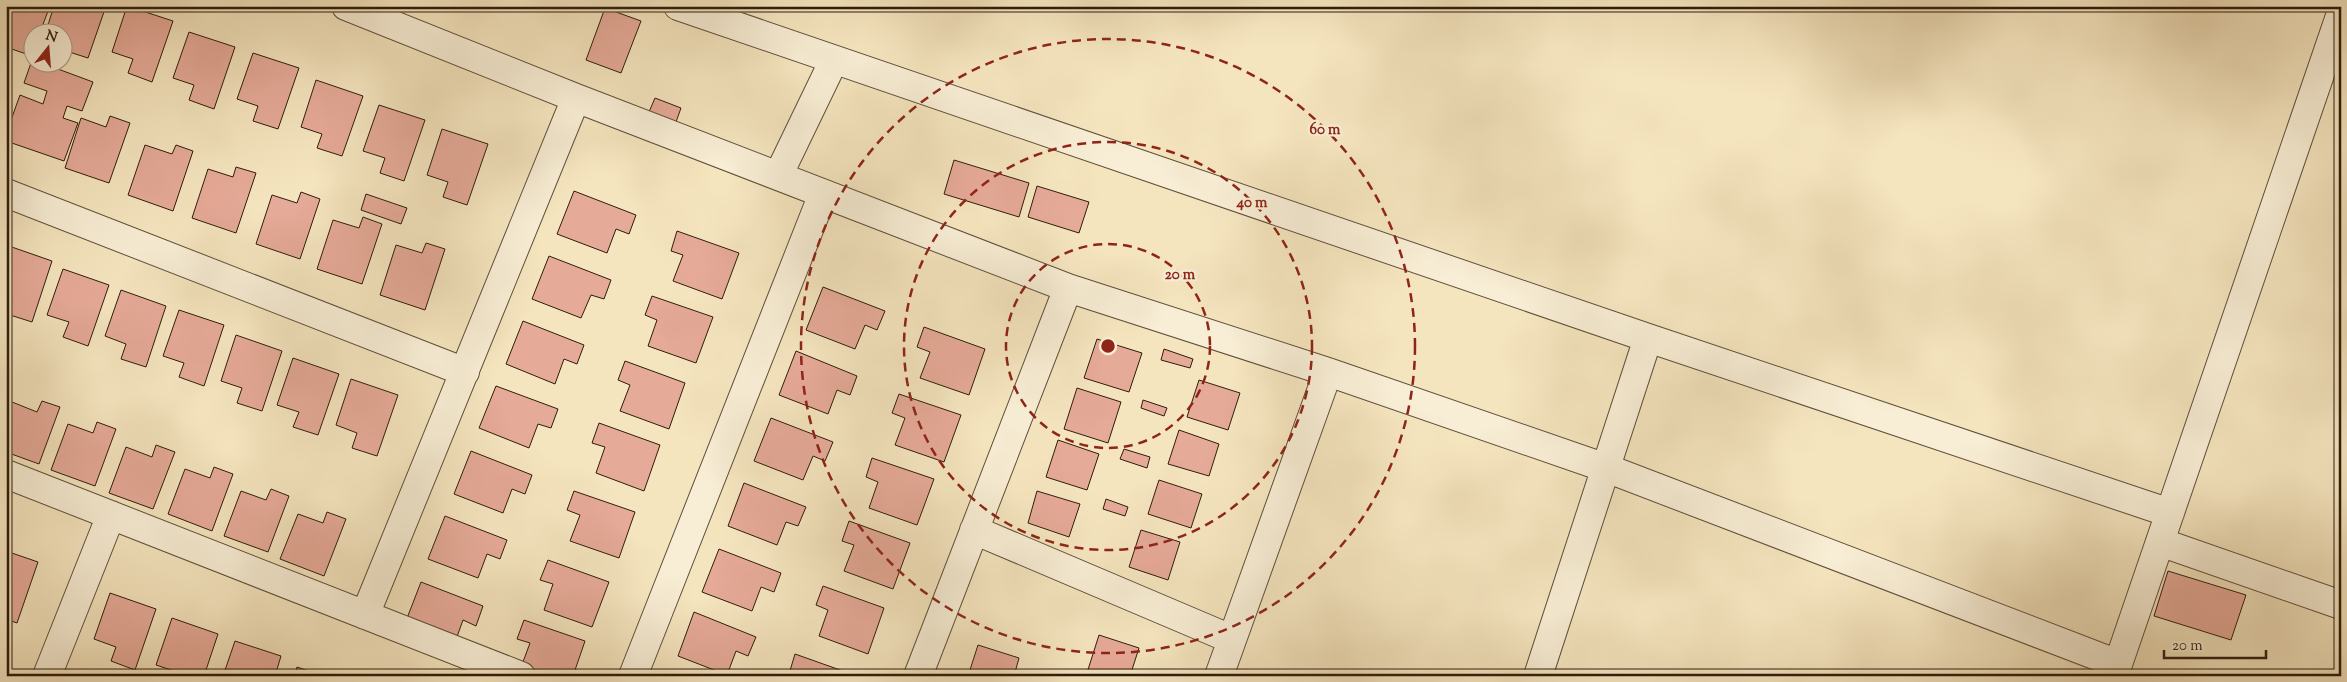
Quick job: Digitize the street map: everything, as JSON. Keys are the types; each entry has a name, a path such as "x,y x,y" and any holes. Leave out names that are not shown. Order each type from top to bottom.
{"street":[{"path":"346,6 576,98 1068,288 1328,372 1606,468 2116,670 2341,13"},
{"path":"678,6 1648,338 2170,513"},
{"path":"778,176 834,60"},
{"path":"365,615 576,98"},
{"path":"6,193 465,372"},
{"path":"633,676 823,194"},
{"path":"918,676 1068,288"},
{"path":"1538,676 1648,338"},
{"path":"1219,676 1328,372"},
{"path":"6,474 521,676"},
{"path":"47,676 111,515"},
{"path":"974,530 1231,639"},
{"path":"2160,542 2341,605"}],"building":[{"path":"6,6 50,6 44,22 22,22 22,53 6,47"},
{"path":"54,6 106,6 88,58 72,53 72,22 49,22"},
{"path":"127,6 173,21 152,82 128,73 133,59 112,52"},
{"path":"605,8 641,21 621,73 586,60"},
{"path":"189,32 235,47 214,109 189,100 194,85 173,78"},
{"path":"253,53 299,68 278,129 253,121 258,106 237,99"},
{"path":"28,72 66,72 93,82 82,111 67,106 63,118 78,123 64,161 6,141 6,134 20,95 43,104 47,91 24,83"},
{"path":"316,80 363,96 342,156 317,148 322,134 301,127"},
{"path":"655,98 681,108 676,122 649,112"},
{"path":"379,105 425,120 404,181 380,173 385,158 363,151"},
{"path":"110,116 130,123 109,183 65,168 81,118 106,127"},
{"path":"442,129 488,144 467,205 443,197 448,182 427,175"},
{"path":"145,145 172,154 176,145 193,151 173,211 128,195"},
{"path":"954,160 1029,183 1019,217 944,194"},
{"path":"236,167 256,173 236,233 192,218 208,169 233,177"},
{"path":"1037,186 1089,202 1079,233 1028,217"},
{"path":"574,191 636,215 629,234 616,229 607,253 557,234"},
{"path":"301,192 320,199 300,259 256,244 272,195 297,203"},
{"path":"366,194 407,208 401,224 361,210"},
{"path":"363,217 382,224 362,284 317,269 333,220 359,228"},
{"path":"677,231 739,253 722,299 673,281 683,255 671,251"},
{"path":"426,243 445,249 425,310 380,295 396,245 422,253"},
{"path":"6,245 52,261 32,322 7,314 12,299 6,297"},
{"path":"549,256 611,280 604,299 591,295 581,318 532,299"},
{"path":"63,269 109,285 88,346 63,337 69,322 47,315"},
{"path":"823,287 885,311 877,330 865,325 855,349 806,330"},
{"path":"121,290 166,306 146,367 121,359 126,344 105,336"},
{"path":"652,296 713,317 696,363 648,346 657,320 645,315"},
{"path":"179,310 224,325 204,386 179,377 184,363 163,356"},
{"path":"523,321 584,345 577,364 564,359 555,384 506,364"},
{"path":"924,327 985,349 969,395 920,378 930,352 917,347"},
{"path":"236,335 282,351 262,411 237,403 242,388 221,381"},
{"path":"1097,339 1142,353 1129,392 1084,378"},
{"path":"1164,349 1193,359 1190,368 1161,360"},
{"path":"796,351 857,376 850,395 837,390 828,414 779,395"},
{"path":"293,358 339,374 318,435 293,427 299,412 277,405"},
{"path":"625,361 685,383 669,429 620,411 630,385 618,380"},
{"path":"351,379 398,395 377,456 352,448 357,433 336,425"},
{"path":"1199,380 1240,393 1228,430 1187,417"},
{"path":"496,386 558,409 551,428 538,424 529,448 479,428"},
{"path":"1077,388 1121,402 1108,443 1064,429"},
{"path":"899,394 961,415 944,462 895,445 905,418 892,413"},
{"path":"1143,400 1167,408 1164,416 1141,408"},
{"path":"42,401 60,407 39,464 6,452 6,418 12,402 37,412"},
{"path":"771,418 833,442 825,461 813,456 803,480 754,461"},
{"path":"97,422 116,429 95,486 51,470 68,424 93,433"},
{"path":"599,423 660,445 644,491 596,473 605,447 592,443"},
{"path":"1179,430 1219,444 1209,476 1168,464"},
{"path":"1058,440 1099,454 1087,490 1046,477"},
{"path":"156,445 175,452 153,509 109,493 126,447 152,457"},
{"path":"1124,449 1150,457 1147,468 1120,459"},
{"path":"471,451 532,475 525,494 512,489 503,513 454,494"},
{"path":"872,458 934,479 917,525 869,508 878,482 866,477"},
{"path":"214,467 233,474 212,531 168,514 185,469 210,478"},
{"path":"1159,480 1202,494 1191,528 1148,514"},
{"path":"744,483 806,507 798,526 786,522 777,545 728,526"},
{"path":"271,489 289,496 268,552 224,536 241,491 266,500"},
{"path":"574,491 635,512 619,558 570,541 580,515 567,510"},
{"path":"1037,491 1080,504 1069,537 1028,523"},
{"path":"1106,499 1128,507 1125,516 1103,509"},
{"path":"327,512 346,519 324,576 280,559 298,514 323,523"},
{"path":"445,516 507,540 500,559 487,554 478,578 428,559"},
{"path":"849,521 910,543 893,589 844,571 854,545 842,541"},
{"path":"1141,530 1180,542 1168,580 1129,567"},
{"path":"719,549 781,573 774,592 761,587 752,611 702,592"},
{"path":"6,551 38,562 17,623 6,619"},
{"path":"548,560 609,582 592,627 544,610 553,584 540,580"},
{"path":"2168,571 2246,595 2231,640 2154,616"},
{"path":"421,582 483,606 476,626 463,620 454,645 404,626"},
{"path":"823,586 884,608 868,654 819,636 828,610 816,605"},
{"path":"110,593 156,609 135,670 111,661 116,647 94,639"},
{"path":"694,612 756,637 748,656 736,651 727,675 678,656"},
{"path":"172,618 218,634 204,676 176,676 177,672 156,665"},
{"path":"524,620 585,641 573,676 537,676 520,670 530,643 517,639"},
{"path":"1099,635 1139,648 1130,676 1086,676"},
{"path":"235,641 281,656 275,676 223,676"},
{"path":"978,645 1019,658 1014,676 968,676"},
{"path":"795,654 857,676 794,676 789,674"},
{"path":"297,667 323,676 294,676"}]}
